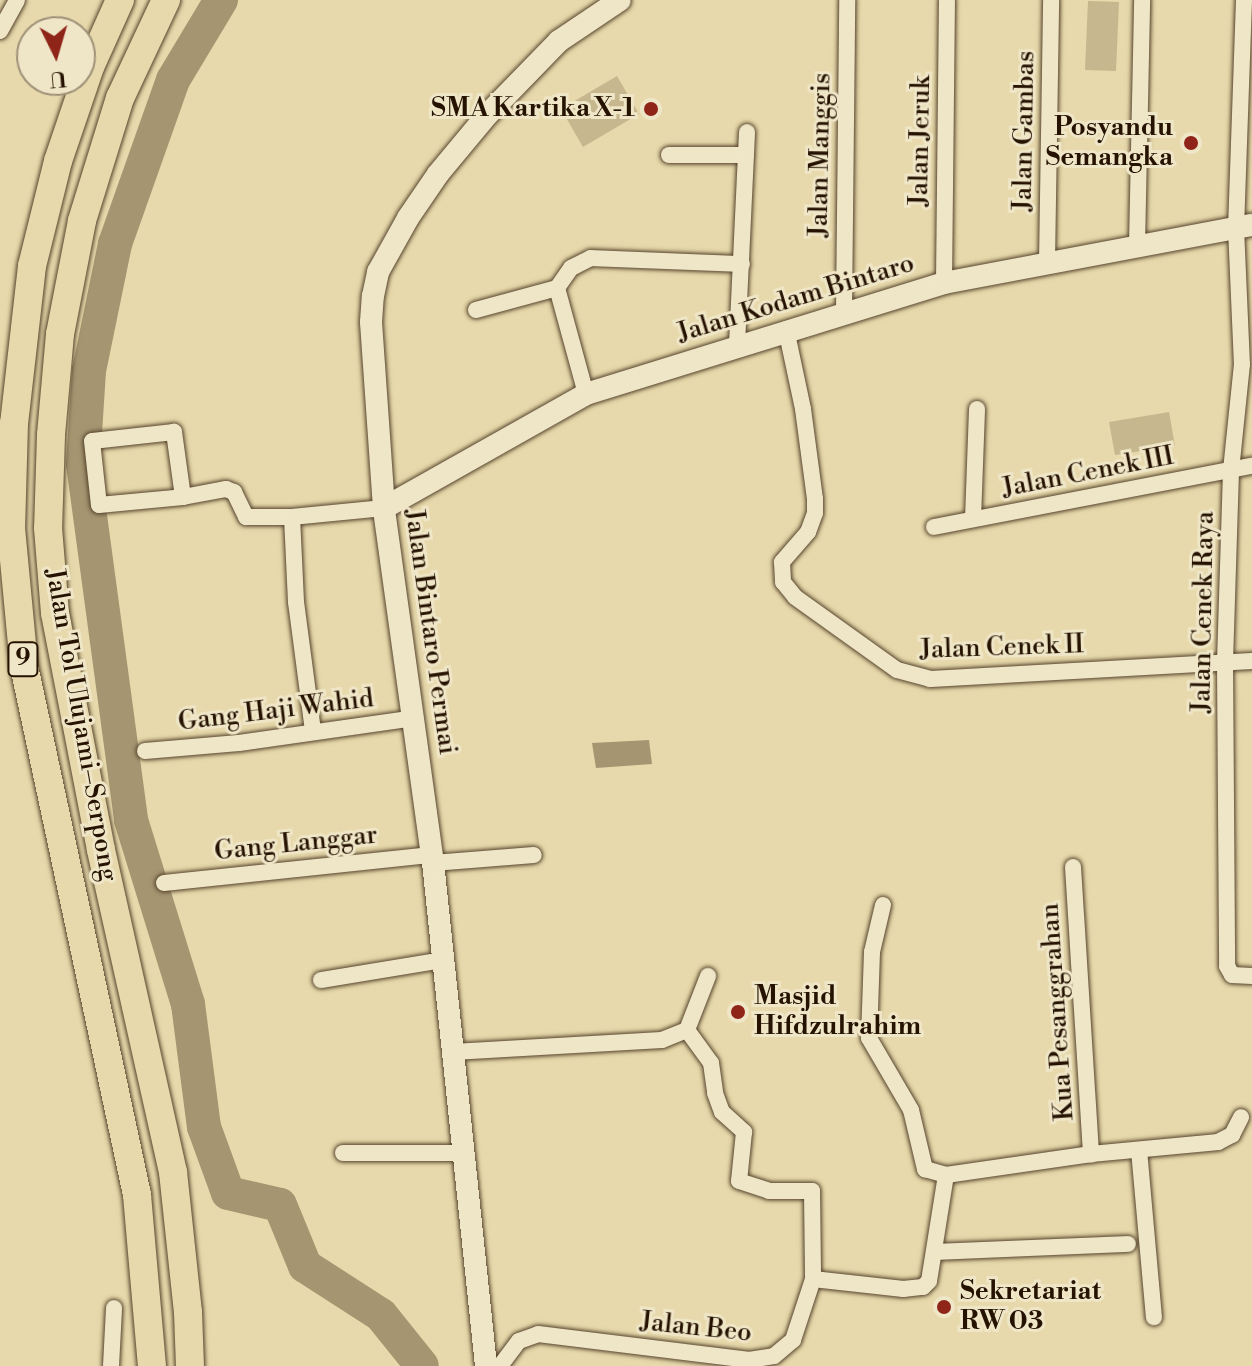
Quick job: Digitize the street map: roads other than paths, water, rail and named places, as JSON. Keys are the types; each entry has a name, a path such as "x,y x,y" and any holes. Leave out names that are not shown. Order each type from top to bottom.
{"highway":[{"name":"Jalan Tol Ulujami–Serpong","path":"120,0 90,67 58,161 32,266 14,423 11,528 24,666 137,1195 152,1366"},
{"name":"Jalan Tol Ulujami–Serpong","path":"166,0 120,98 82,221 60,334 51,435 48,528 55,613 101,850 173,1172 188,1312 190,1366"}],"main road":[{"name":"Jalan Bintaro Permai","path":"486,1366 433,859 384,508 371,322 378,272 438,174 488,114 559,41 620,0"},
{"name":"Jalan Kodam Bintaro","path":"384,508 586,394 844,311 944,283 1244,226"}],"street":[{"path":"0,31 17,0"},
{"name":"Jalan Manggis","path":"844,311 847,0"},
{"name":"Jalan Jeruk","path":"944,283 947,0"},
{"name":"Jalan Gambas","path":"1047,263 1051,0"},
{"path":"1137,246 1142,0"},
{"name":"Jalan Cenek Raya","path":"1244,0 1242,364 1231,471 1225,661 1227,966 1232,975 1252,976"},
{"path":"737,345 747,132"},
{"path":"669,155 746,155"},
{"path":"476,310 557,288 571,268 591,258 742,264"},
{"path":"557,288 586,394"},
{"name":"Jalan Cenek II","path":"786,329 803,409 815,499 815,513 808,532 782,562 783,582 795,597 909,675 930,679 1252,661"},
{"path":"973,519 977,409"},
{"path":"183,497 174,432 92,441 99,505 183,497 231,490 246,517 292,517 384,508"},
{"name":"Jalan Cenek III","path":"934,527 1252,466"},
{"path":"292,517 296,602 313,731"},
{"name":"Gang Haji Wahid","path":"145,751 239,743 414,718"},
{"name":"Gang Langgar","path":"164,883 433,859 534,855"},
{"name":"Kua Pesanggrahan","path":"1073,867 1091,1154"},
{"path":"883,905 872,952 869,1038 911,1110 925,1169 946,1175 1091,1154 1226,1140 1241,1117"},
{"path":"321,980 443,960"},
{"path":"453,1052 662,1040 687,1030 708,976"},
{"name":"Jalan Beo","path":"500,1366 519,1341 538,1334 749,1360 774,1356 793,1340 813,1279 812,1191 769,1191 739,1181 744,1132 722,1112 715,1093 711,1063 687,1030"},
{"path":"1139,1150 1154,1317"},
{"path":"343,1153 464,1153"},
{"path":"813,1279 915,1290 929,1281 946,1175"},
{"path":"936,1252 1128,1244"},
{"path":"111,1366 114,1308"}],"waterway":[{"path":"221,0 173,80 115,244 89,371 83,464 131,820 188,1004 204,1127 228,1193 280,1205 305,1266 381,1315 422,1366"}],"place":[{"name":"SMA Kartika X-1","path":"651,109"},
{"name":"Posyandu Semangka","path":"1191,143"},
{"name":"Masjid Hifdzulrahim","path":"738,1012"},
{"name":"Sekretariat RW 03","path":"944,1307"}]}
